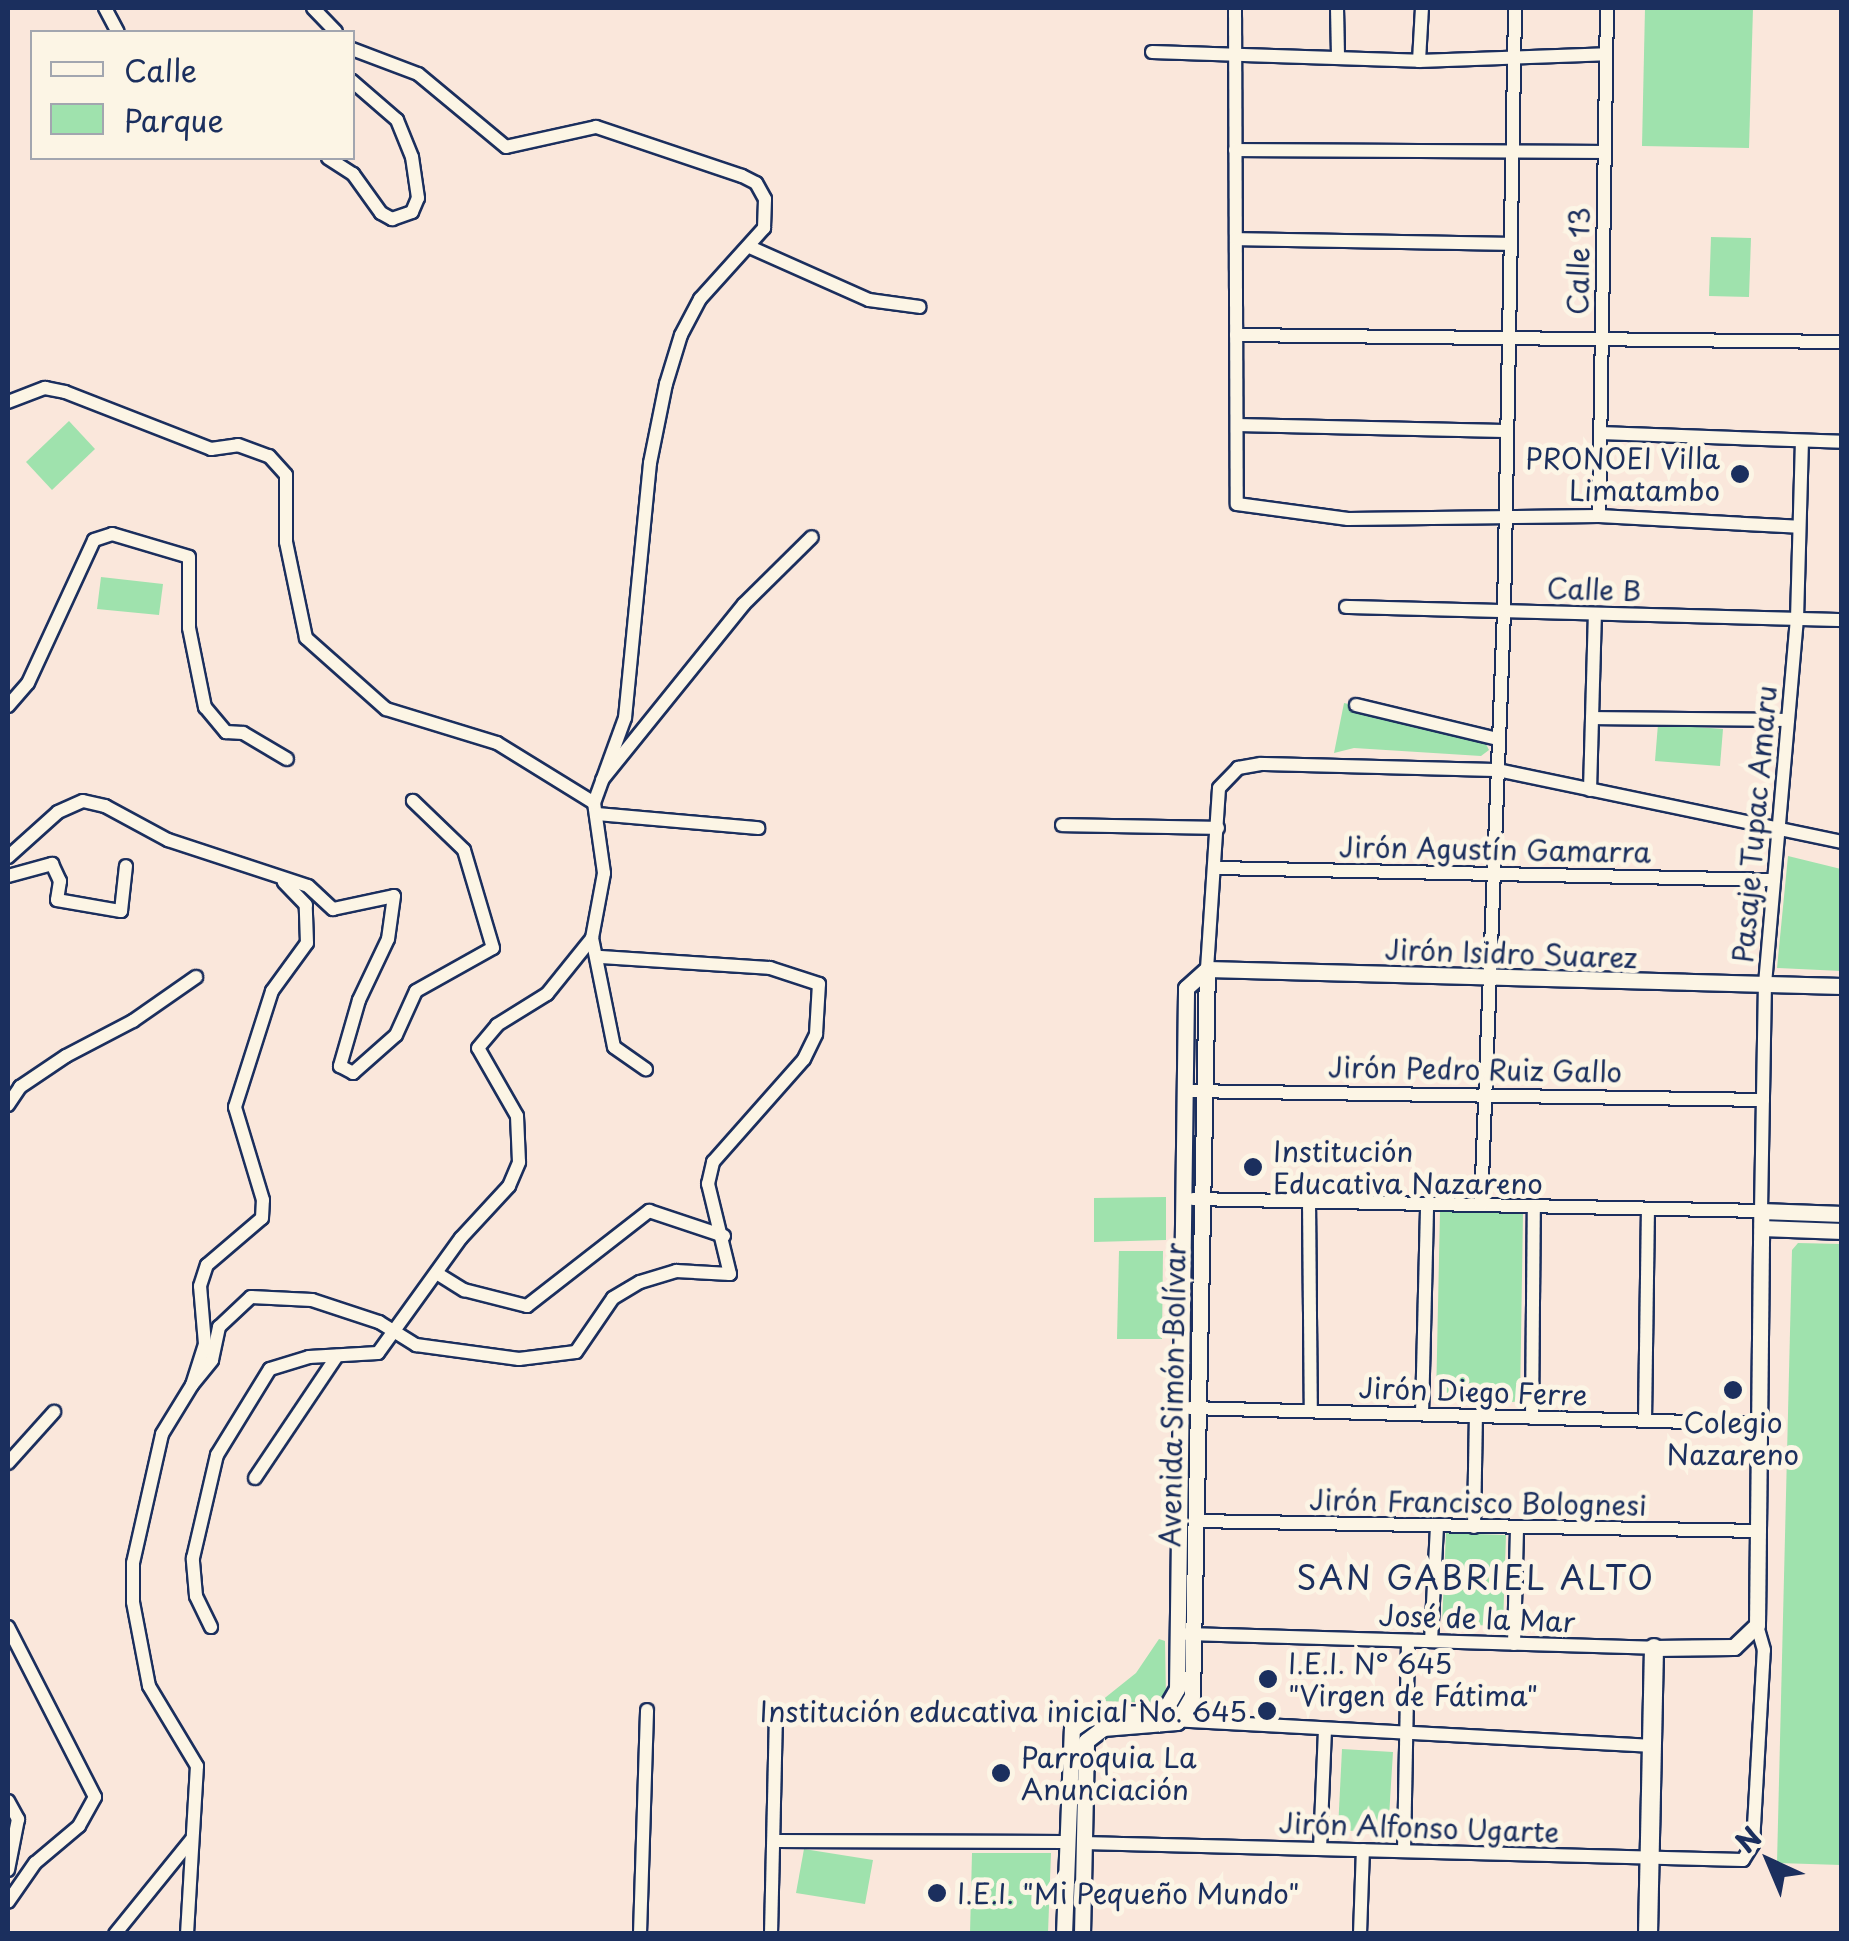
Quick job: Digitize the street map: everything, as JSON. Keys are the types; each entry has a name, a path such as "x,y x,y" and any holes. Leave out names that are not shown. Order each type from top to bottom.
{"main road":[{"path":"1648,1934 1654,1648"}],"street":[{"path":"313,8 324,27"},
{"path":"1235,8 1237,504 1348,520 1599,516 1799,527"},
{"path":"1338,8 1338,56"},
{"path":"1419,61 1422,8"},
{"path":"1481,1206 1504,611 1504,431 1515,8"},
{"name":"Calle 13","path":"1599,516 1607,8"},
{"path":"211,1627 192,1572 217,1455 270,1369 378,1353 509,1186 519,1162 517,1116 478,1048 481,1038 547,994 592,938 604,873 596,809 598,786 625,718 650,463 671,368 700,299 752,248 764,228 765,199 756,183 596,127 506,147 418,74 355,50"},
{"path":"1152,52 1419,61 1606,54"},
{"path":"331,160 353,174 381,213 392,219 412,212 418,198 412,157 397,120 355,84"},
{"path":"1235,150 1604,152"},
{"path":"1236,239 1510,244"},
{"path":"752,248 869,300 920,307"},
{"path":"1236,335 1602,335 1842,342"},
{"path":"8,402 30,391 65,392 212,448 238,445 268,456 286,475 286,542 306,638 386,709 497,742 596,809 758,828"},
{"path":"1237,425 1504,431"},
{"path":"1600,433 1842,442"},
{"name":"Pasaje Tupac Amaru","path":"1762,1220 1765,984 1796,619 1802,441"},
{"path":"8,706 28,682 94,540 112,534 189,557 189,628 205,706 226,732 243,733 287,760"},
{"path":"598,786 744,604 812,537"},
{"name":"Calle B","path":"1346,607 1842,620"},
{"path":"1590,790 1595,614"},
{"path":"1356,705 1498,738"},
{"path":"1592,718 1788,720"},
{"name":"Avenida Simón Bolívar","path":"1177,1722 1192,1696 1187,1634 1194,1090 1226,776 1288,761 1498,770"},
{"path":"1498,770 1842,842"},
{"path":"8,857 58,812 83,802 284,882 308,886 341,910 394,896 388,939 359,1000 343,1054 344,1073 389,1044 413,995 493,948 464,850 413,801"},
{"path":"1062,825 1218,828"},
{"path":"8,876 52,864 60,882 57,900 122,910 126,866"},
{"name":"Jirón Agustín Gamarra","path":"1216,868 1774,880"},
{"path":"192,1385 205,1344 200,1286 207,1266 262,1218 263,1200 235,1107 272,990 307,943 306,905 284,882"},
{"path":"592,938 599,957 614,1047 646,1069"},
{"path":"187,1934 197,1766 149,1686 133,1602 134,1552 162,1434 212,1360 219,1327 251,1297 312,1300 395,1331 416,1344 519,1359 576,1352 619,1291 676,1271 730,1274 724,1236 708,1184 713,1162 804,1059 816,1034 819,984 766,968 599,957"},
{"name":"Avenida Simón Bolívar","path":"1194,1090 1186,988 1207,969"},
{"name":"Jirón Isidro Suarez","path":"1207,969 1842,986"},
{"path":"8,1105 20,1087 196,977"},
{"name":"Jirón Pedro Ruiz Gallo","path":"1194,1090 1484,1092 1763,1100"},
{"path":"1192,1199 1648,1210 1842,1231"},
{"path":"1309,1200 1311,1410"},
{"path":"1422,1414 1427,1204"},
{"path":"1532,1418 1534,1207"},
{"path":"1645,1421 1648,1210"},
{"path":"438,1274 464,1290 526,1306 649,1211 724,1236"},
{"path":"1762,1220 1842,1214"},
{"path":"1654,1648 1734,1647 1757,1625 1762,1220"},
{"path":"255,1478 317,1378 338,1356"},
{"name":"Avenida Simón Bolívar","path":"1162,1713 1177,1689 1187,1634 1195,1521 1189,1408"},
{"name":"Jirón Diego Ferre","path":"1189,1408 1762,1424"},
{"path":"8,1463 54,1412"},
{"path":"1474,1527 1476,1416"},
{"name":"Jirón Francisco Bolognesi","path":"1195,1521 1760,1531"},
{"path":"1431,1642 1436,1526"},
{"path":"1514,1644 1517,1528"},
{"name":"Jirón Alfonso Ugarte","path":"775,1841 1074,1843 1743,1860 1750,1853 1763,1670 1757,1625"},
{"path":"8,1627 96,1797 78,1826 34,1862 8,1902"},
{"name":"José de la Mar","path":"1187,1634 1654,1648"},
{"path":"1404,1852 1408,1641"},
{"path":"640,1934 647,1710"},
{"path":"1082,1934 1074,1843 1072,1728 1094,1714 1162,1713 1177,1722"},
{"path":"771,1934 776,1714"},
{"path":"1064,1934 1086,1742 1104,1728 1177,1722 1652,1746"},
{"path":"1320,1848 1325,1731"},
{"path":"8,1801 18,1819 8,1870"},
{"path":"115,1934 192,1838"},
{"path":"1360,1934 1362,1850"}],"green space":[{"path":"1645,8 1753,8 1749,148 1642,146"},
{"path":"1711,237 1751,238 1749,297 1709,296"},
{"path":"69,421 95,449 52,490 26,462"},
{"path":"101,577 163,584 159,615 97,609"},
{"path":"1344,703 1481,734 1489,750 1481,756 1354,748 1334,753"},
{"path":"1658,724 1723,729 1720,766 1655,761"},
{"path":"1788,856 1841,869 1841,971 1777,968"},
{"path":"1166,1197 1166,1240 1094,1242 1094,1198"},
{"path":"1440,1211 1523,1213 1520,1402 1436,1400"},
{"path":"1798,1243 1841,1244 1841,1865 1777,1863 1792,1250"},
{"path":"1119,1251 1163,1251 1162,1339 1117,1339"},
{"path":"1446,1533 1506,1535 1503,1626 1442,1624"},
{"path":"1159,1639 1165,1641 1166,1697 1161,1703 1101,1701 1136,1673"},
{"path":"1342,1749 1393,1752 1388,1833 1338,1830"},
{"path":"804,1849 873,1860 865,1904 796,1893"},
{"path":"972,1853 1051,1853 1048,1933 970,1933"}],"place":[{"name":"PRONOEI Villa Limatambo","path":"1740,474"},
{"name":"Institución Educativa Nazareno","path":"1253,1167"},
{"name":"Colegio Nazareno","path":"1733,1390"},
{"name":"I.E.I. N° 645 \"Virgen de Fátima\"","path":"1268,1679"},
{"name":"Institución educativa inicial No. 645","path":"1267,1711"},
{"name":"Parroquia La Anunciación","path":"1001,1773"},
{"name":"I.E.I. \"Mi Pequeño Mundo\"","path":"937,1893"}],"district":[{"name":"SAN GABRIEL ALTO","path":"1476,1577"}]}
